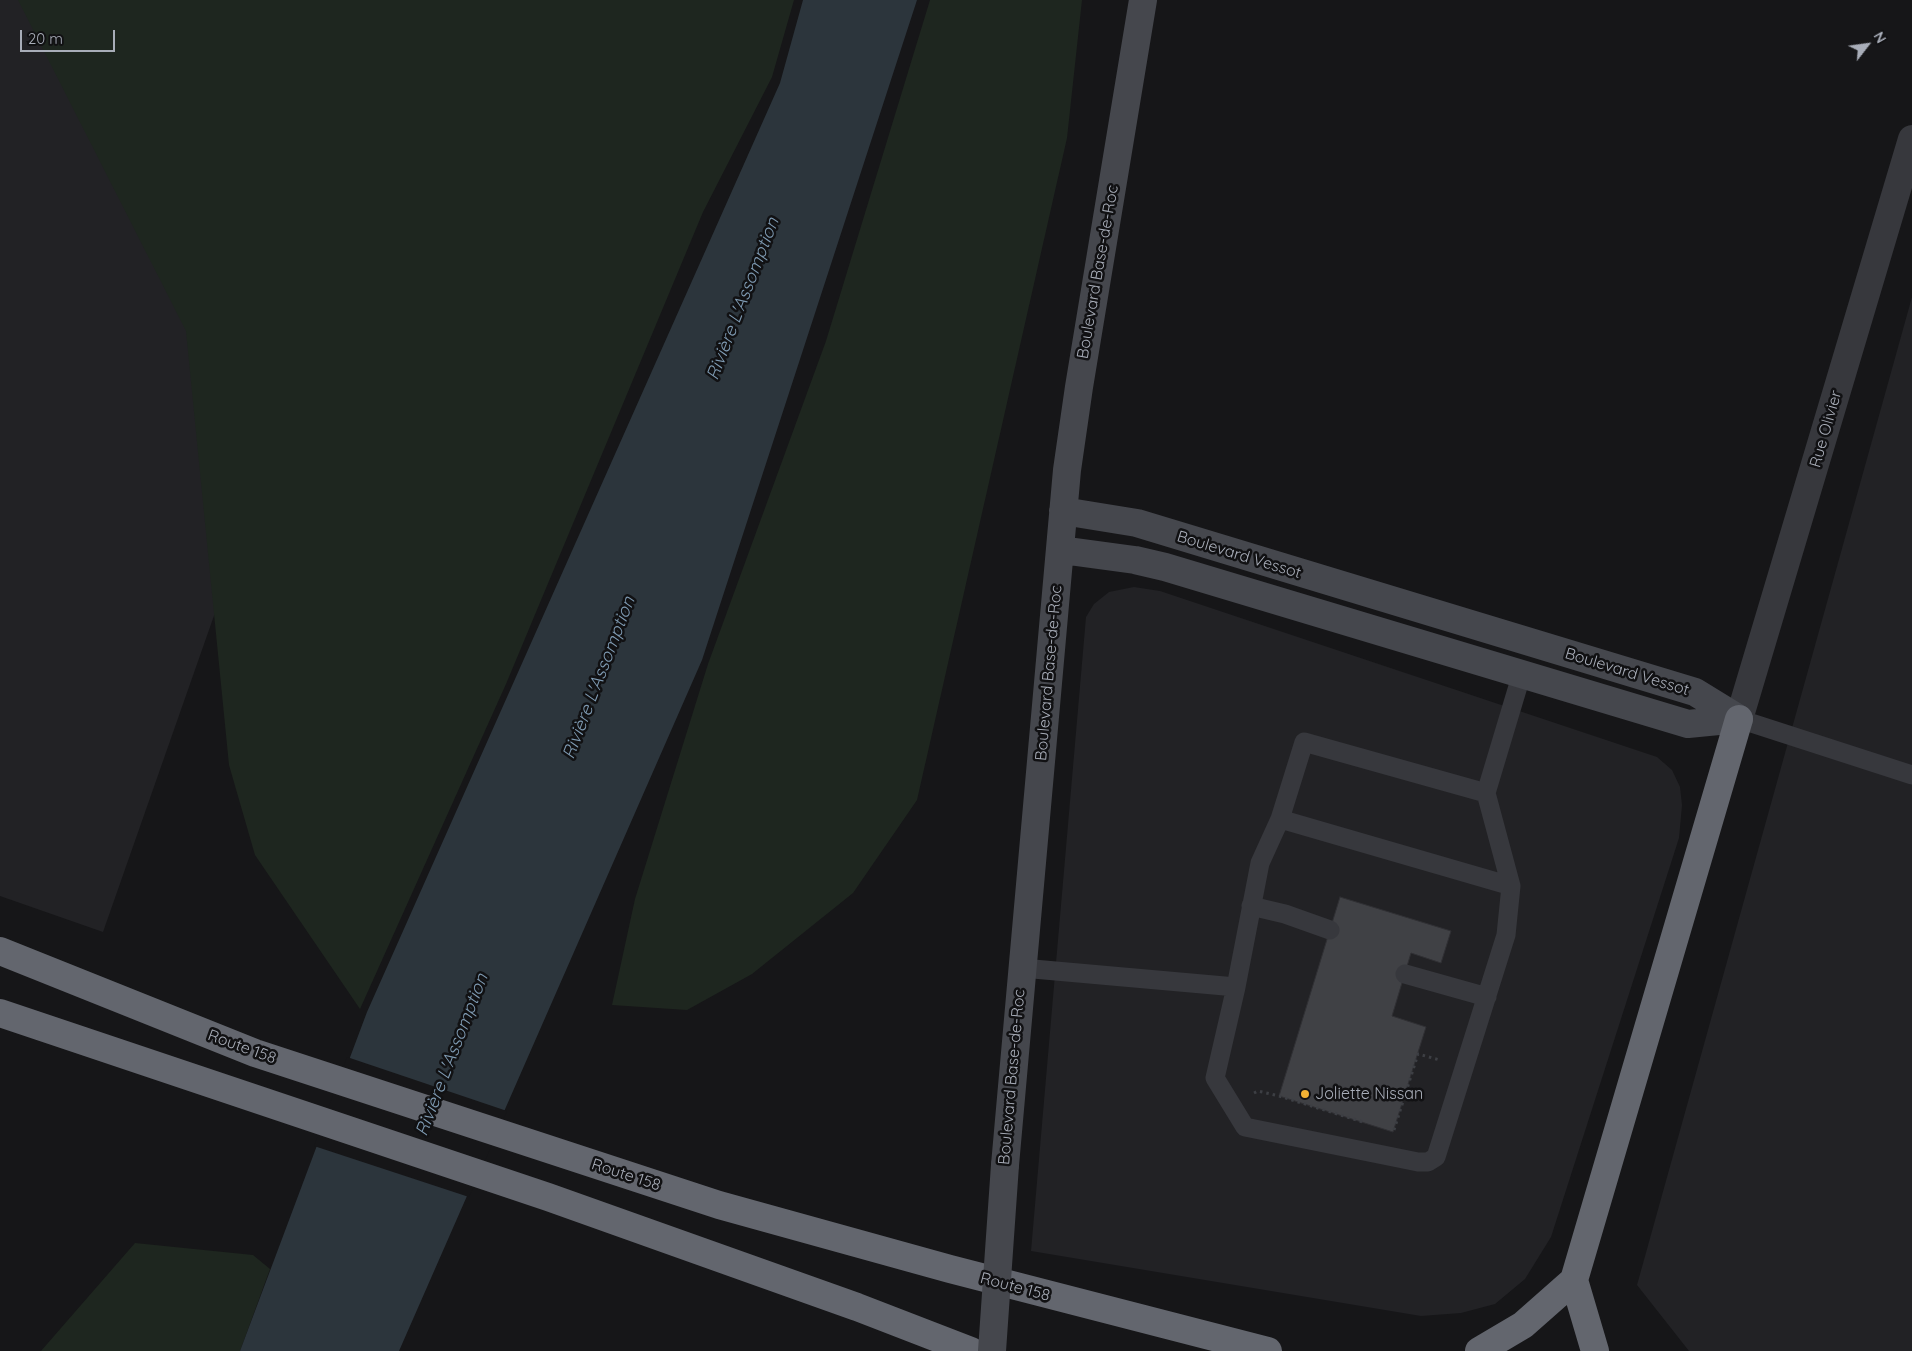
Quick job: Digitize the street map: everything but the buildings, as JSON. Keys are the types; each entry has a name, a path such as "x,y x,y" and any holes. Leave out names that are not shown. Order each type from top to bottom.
{"highway":[{"path":"1479,1351 1523,1325 1574,1280 1739,719"},
{"name":"Route 158","path":"0,952 255,1053 719,1205 878,1250 1268,1351"},
{"path":"0,1013 548,1198 821,1294 971,1351"},
{"path":"1574,1280 1595,1351"}],"street":[{"name":"Boulevard Base-de-Roc","path":"992,1351 1005,1165 1064,511 1079,387 1143,0"},
{"name":"Rue Olivier","path":"1739,719 1912,138"},
{"name":"Boulevard Vessot","path":"1064,511 1137,523 1695,692 1739,719"},
{"name":"Boulevard Vessot","path":"1061,550 1135,560 1165,567 1688,724 1739,719"}],"lane":[{"path":"1486,794 1304,742 1280,819 1260,863 1236,987 1215,1078 1245,1127 1428,1162 1439,1153 1506,935 1511,886 1486,794 1522,673"},
{"path":"1739,719 1912,774"},
{"path":"1280,819 1511,886"},
{"path":"1251,906 1285,914 1330,930"},
{"path":"1022,968 1236,987"},
{"path":"1405,974 1487,997"}],"path":[{"path":"1384,1129 1394,1132 1418,1054"},
{"path":"1258,1091 1366,1123"}],"shaded area":[{"path":"0,0 430,0 103,932 0,896"},
{"path":"18,0 794,0 772,77 703,212 506,684 360,1009 255,855 229,765 186,331"},
{"path":"930,0 1082,0 1067,138 917,800 853,893 752,974 687,1010 612,1005 635,899 708,664 826,341"},
{"path":"1912,297 1912,1351 1689,1351 1637,1285"},
{"path":"1134,587 1160,591 1657,757 1672,770 1680,787 1682,805 1679,838 1551,1237 1525,1279 1495,1304 1461,1313 1421,1316 1031,1251 1086,617 1094,604 1109,592"},
{"path":"135,1243 253,1255 270,1269 240,1351 41,1351"}],"water":[{"name":"Rivière L'Assomption","path":"803,0 917,0 702,660 399,1351 240,1351 367,1012 780,83"}],"pier":[{"path":"347,1057 507,1111 469,1197 314,1146"}],"place":[{"name":"Joliette Nissan","path":"1305,1094"}]}
